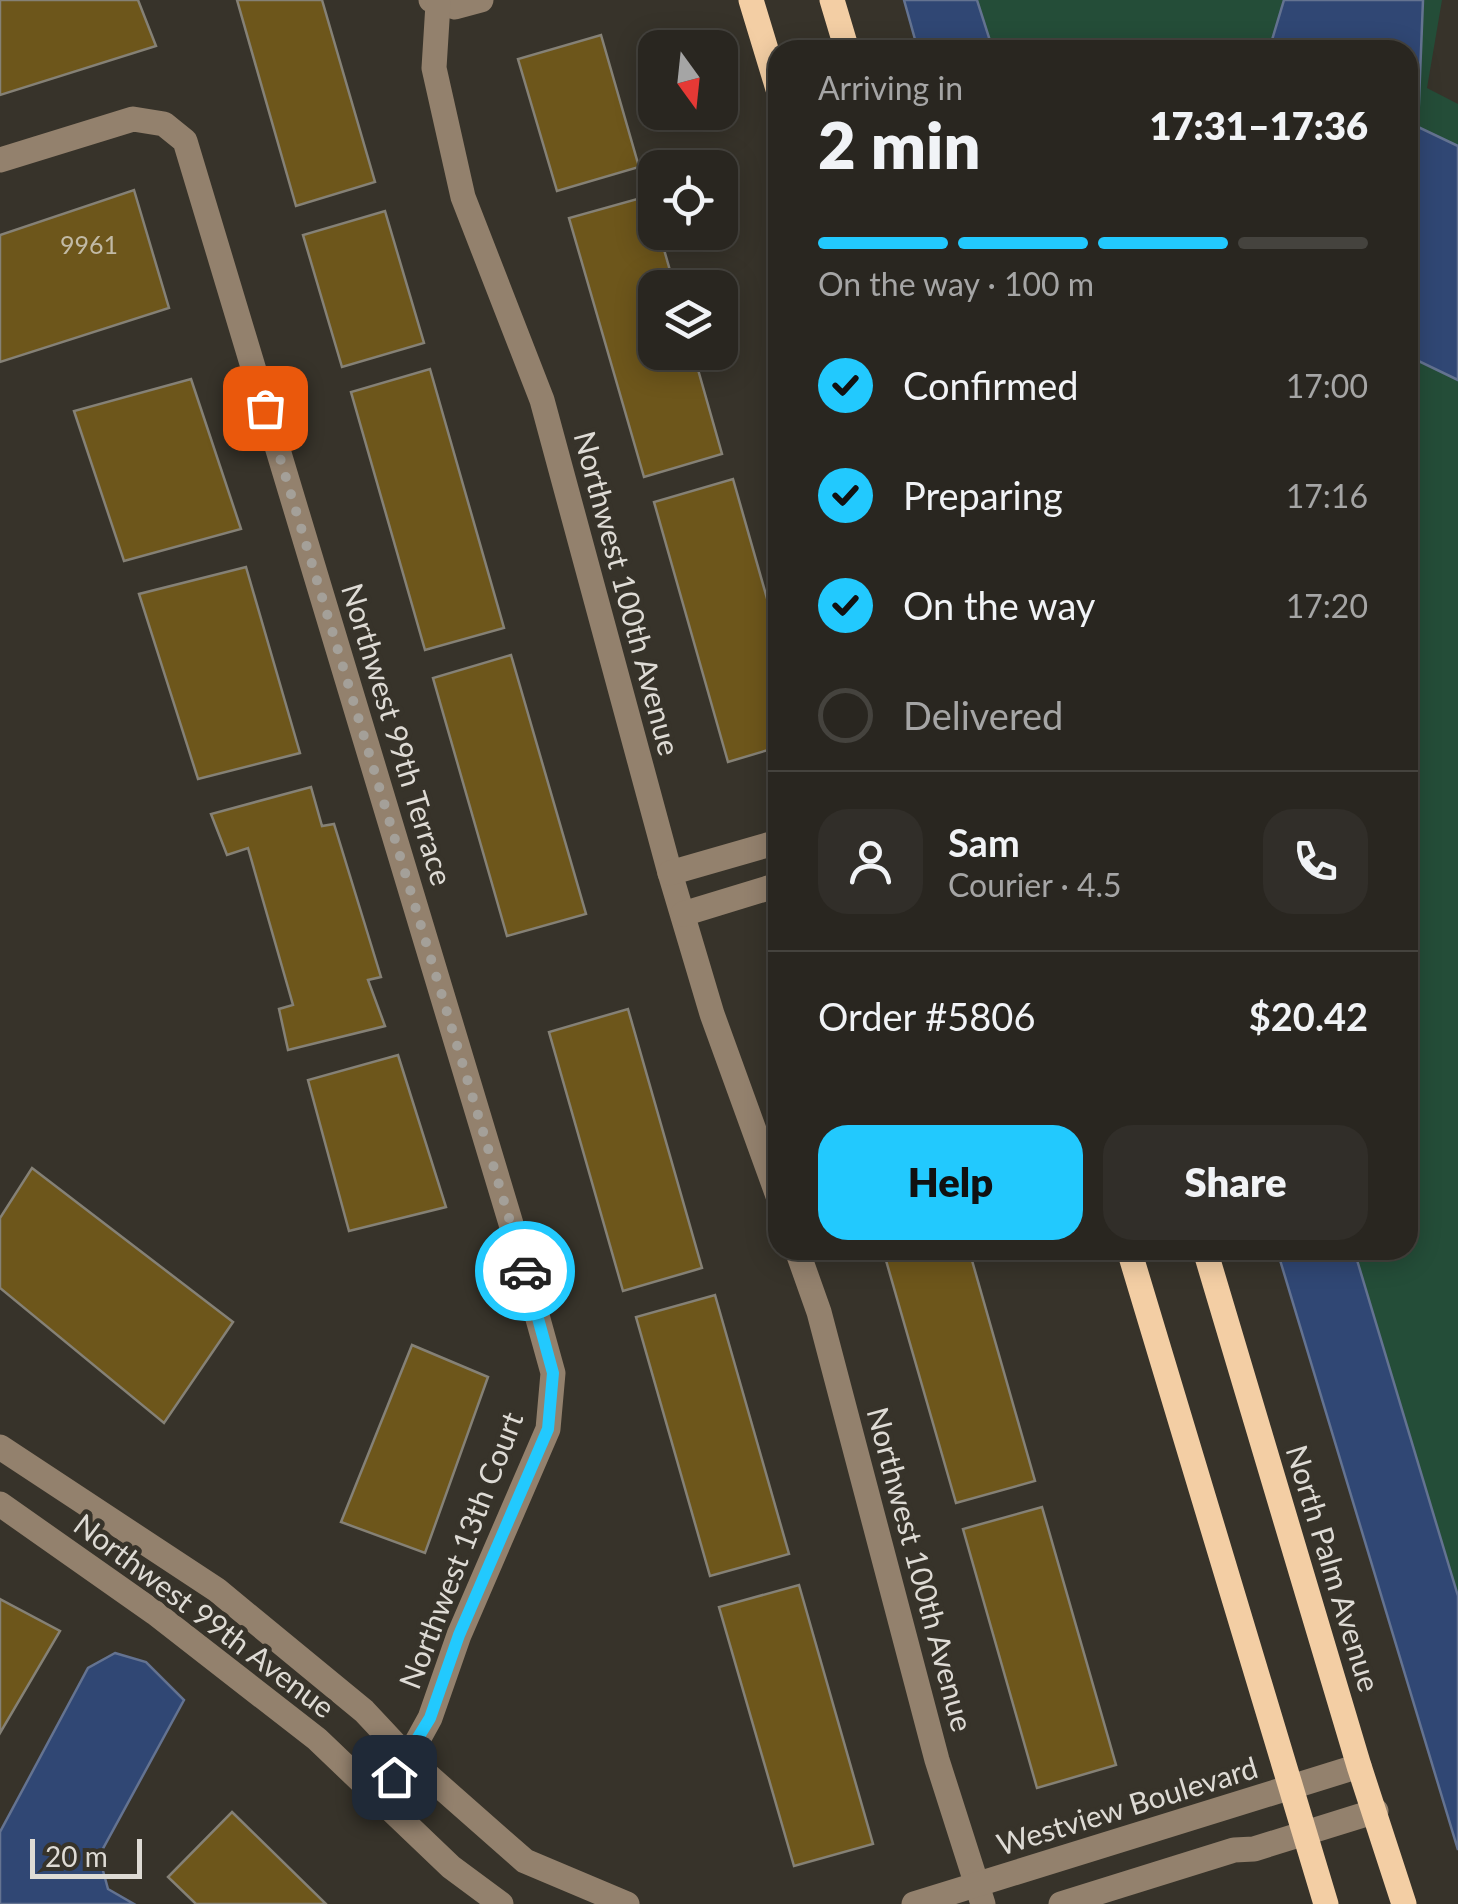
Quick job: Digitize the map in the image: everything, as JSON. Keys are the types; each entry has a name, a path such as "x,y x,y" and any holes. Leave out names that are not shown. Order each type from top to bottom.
{"main road":[{"path":"750,0 768,57"},
{"path":"832,0 844,40"},
{"path":"1132,1260 1326,1904"},
{"name":"North Palm Avenue","path":"1208,1260 1404,1904"}],"street":[{"name":"Northwest 100th Avenue","path":"481,0 456,6 435,2 434,68 463,197 542,400 670,874 712,1014 768,1168"},
{"name":"Northwest 99th Terrace","path":"0,160 133,119 164,124 185,142 553,1373"},
{"path":"670,874 768,845"},
{"path":"683,914 768,888"},
{"name":"Northwest 100th Avenue","path":"801,1260 819,1312 937,1760 980,1895"},
{"name":"Northwest 13th Court","path":"380,1796 408,1758 430,1718 459,1635 548,1429 553,1373"},
{"name":"Northwest 99th Avenue","path":"0,1446 218,1590 364,1712 408,1758 525,1861 627,1904"},
{"name":"Northwest 99th Avenue","path":"0,1504 184,1636 317,1739 451,1867 501,1904"},
{"name":"Westview Boulevard","path":"914,1904 980,1895 1359,1766"},
{"path":"1060,1904 1376,1811"}],"green space":[{"path":"977,0 1442,0 1427,88 1458,104 1458,1596 1357,1260 1418,1260 1418,40 990,40"}],"water":[{"path":"904,0 977,0 990,40 915,40"},
{"path":"1284,0 1423,0 1418,127 1418,40 1272,40"},
{"path":"1418,127 1458,146 1458,380 1418,361"},
{"path":"1280,1260 1357,1260 1458,1596 1458,1850"},
{"path":"115,1653 146,1662 184,1700 99,1856 108,1889 134,1904 0,1904 0,1832 88,1668"}],"building":[{"path":"0,0 138,0 156,46 0,95"},
{"path":"237,0 322,0 375,182 296,206"},
{"path":"601,35 638,167 557,191 518,59"},
{"path":"134,190 169,308 0,362 0,235"},
{"path":"638,199 638,250 664,250 670,270 638,270 638,370 698,370 722,454 644,477 569,218"},
{"path":"385,211 424,343 342,367 303,235"},
{"path":"430,369 504,628 425,650 351,392"},
{"path":"191,379 241,529 124,561 74,411"},
{"path":"733,479 768,602 768,750 728,762 654,502"},
{"path":"246,567 300,753 198,779 139,594"},
{"path":"511,655 586,914 507,936 433,678"},
{"path":"311,787 322,826 334,824 381,977 368,980 385,1026 288,1050 279,1009 293,1005 248,848 227,855 211,814"},
{"path":"628,1009 702,1268 623,1291 549,1032"},
{"path":"398,1055 446,1207 349,1231 308,1080"},
{"path":"32,1168 233,1322 164,1423 0,1288 0,1218"},
{"path":"886,1260 972,1260 1035,1481 956,1503"},
{"path":"715,1295 789,1554 710,1576 636,1317"},
{"path":"412,1345 488,1377 425,1553 341,1522"},
{"path":"1042,1507 1116,1765 1037,1788 963,1529"},
{"path":"799,1585 873,1844 794,1866 719,1607"},
{"path":"0,1599 60,1631 0,1733"},
{"path":"232,1812 326,1904 196,1904 168,1877"}],"way so far":[{"path":"265,408 525,1271"}],"route":[{"path":"394,1777 430,1718 459,1635 548,1429 553,1373 525,1271"}]}
